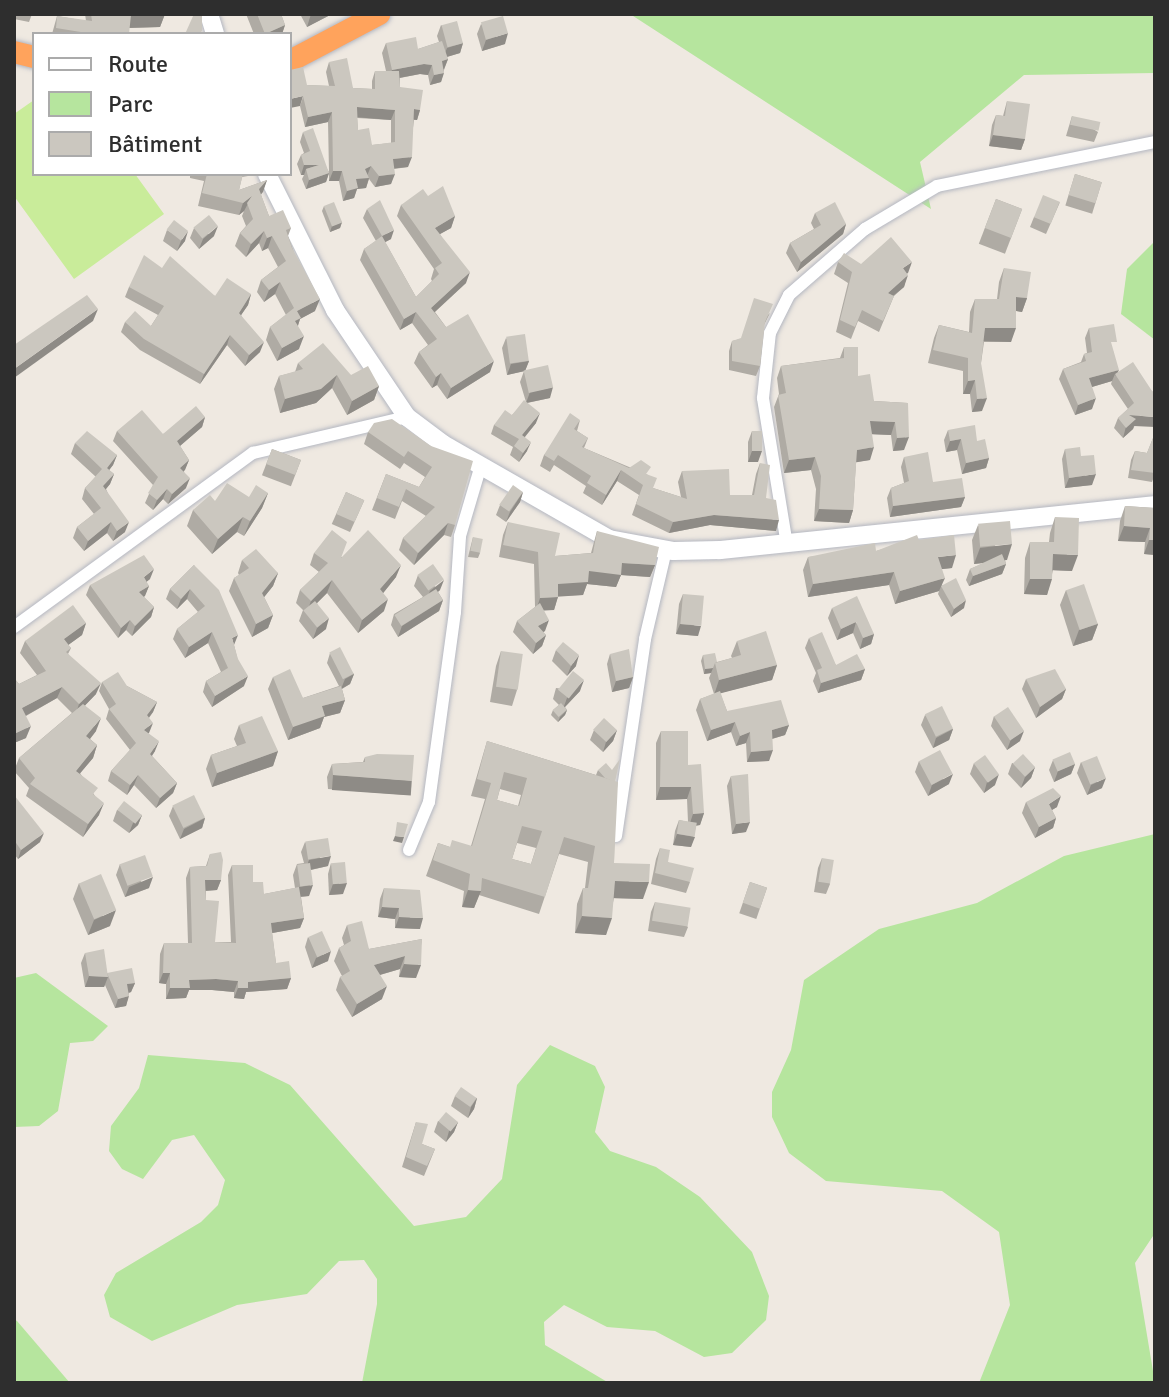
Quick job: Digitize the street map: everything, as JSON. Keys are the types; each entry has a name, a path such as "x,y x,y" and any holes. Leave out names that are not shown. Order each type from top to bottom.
{"highway":[{"path":"292,60 379,14"}],"street":[{"path":"787,545 763,398 770,333 789,295 865,229 937,186 1155,142"},
{"path":"268,176 335,310 407,417 578,525 609,539 666,550 787,545 1155,505"},
{"path":"14,627 253,453 407,417"},
{"path":"409,850 429,802 455,612 460,536 481,465"},
{"path":"616,836 645,639 666,550"}],"green space":[{"path":"630,14 1155,14 1155,73 1024,75 920,162 931,209"},
{"path":"32,101 32,176 136,176 164,214 74,279 14,196 14,114"},
{"path":"1155,241 1155,340 1121,314 1127,269"},
{"path":"1155,834 1155,1233 1135,1263 1155,1383 979,1383 1010,1305 999,1232 942,1191 826,1181 789,1153 772,1117 772,1092 791,1050 804,980 879,929 977,903 1064,856"},
{"path":"36,973 108,1026 93,1041 70,1043 58,1111 39,1126 14,1127 14,978"},
{"path":"550,1045 595,1066 605,1087 595,1132 610,1151 656,1167 700,1197 752,1252 769,1296 766,1320 732,1353 704,1357 655,1331 607,1327 564,1305 544,1322 545,1345 609,1383 362,1383 377,1304 377,1279 364,1260 339,1261 307,1294 237,1305 152,1341 110,1317 104,1295 116,1273 201,1222 218,1205 225,1180 194,1135 172,1140 143,1179 122,1169 109,1151 111,1126 139,1088 148,1055 245,1063 290,1085 414,1226 466,1217 502,1179 517,1085"},
{"path":"14,1319 17,1321 70,1383 14,1383"}],"building":[{"path":"91,14 165,14 131,15 129,32 81,32 56,28 57,16 92,21"},
{"path":"194,14 202,14 202,31 186,32"},
{"path":"257,14 281,14 285,25 264,32"},
{"path":"503,16 508,33 486,40 481,22"},
{"path":"457,21 463,43 447,47 442,25"},
{"path":"416,37 418,49 442,41 448,59 442,61 444,73 434,75 432,65 424,64 392,70 386,43"},
{"path":"347,58 353,88 375,89 375,71 399,71 400,87 423,90 420,110 414,109 412,157 393,159 395,174 379,176 371,166 365,169 369,178 356,179 358,188 347,191 342,171 333,171 332,112 308,117 303,96 292,99 292,70 303,67 307,85 335,86 329,62","holes":["357,107 395,110 395,142 372,145 369,128 358,130"]},
{"path":"1007,101 1030,104 1025,139 993,135 996,115 1005,116"},
{"path":"1072,116 1100,122 1098,131 1070,125"},
{"path":"313,128 329,173 309,180 306,169 319,165 304,165 301,155 310,151 303,132"},
{"path":"1075,174 1102,182 1095,203 1069,195"},
{"path":"206,176 242,176 239,190 267,180 259,189 269,216 283,210 291,228 286,230 292,248 320,299 297,311 301,318 295,321 304,336 282,348 270,327 294,308 280,282 269,290 261,280 286,261 272,236 267,238 264,231 251,244 240,233 253,219 247,203 252,196 243,203 202,193"},
{"path":"443,186 455,216 435,228 470,272 431,308 446,327 468,314 494,361 451,388 441,373 436,377 419,352 437,339 416,312 404,319 364,249 382,236 416,297 439,274 435,268 442,263 401,205 423,189 428,196"},
{"path":"1043,195 1060,202 1051,224 1034,217"},
{"path":"996,199 1022,209 1011,238 985,228"},
{"path":"380,200 394,230 382,236 367,209"},
{"path":"334,202 342,222 332,227 324,206"},
{"path":"835,202 846,224 801,262 790,243 821,225 815,213"},
{"path":"209,215 218,226 202,238 193,228"},
{"path":"174,220 188,231 181,241 167,229"},
{"path":"891,237 912,262 903,268 908,275 888,293 894,296 883,321 862,310 855,327 840,320 852,272 838,262 844,253 861,264"},
{"path":"144,255 162,268 170,256 215,296 227,278 251,294 239,313 264,342 249,355 230,335 204,374 144,339 125,322 135,311 151,326 164,306 129,287"},
{"path":"1004,268 1031,272 1027,298 1016,297 1016,328 985,328 981,363 987,398 977,399 975,380 968,381 968,358 933,350 939,325 972,333 975,299 999,299"},
{"path":"87,295 98,309 14,369 14,345"},
{"path":"754,298 773,304 765,322 760,366 732,361 732,341 741,338"},
{"path":"1114,324 1117,342 1111,342 1119,370 1089,378 1096,398 1078,405 1063,369 1086,361 1084,354 1092,352 1089,328"},
{"path":"525,334 529,361 510,363 506,337"},
{"path":"323,343 351,375 368,366 379,386 352,401 337,375 321,389 285,399 279,376 303,369 298,363"},
{"path":"844,347 858,347 858,376 870,374 874,401 908,403 909,437 897,438 895,422 870,421 874,447 857,450 853,510 819,509 821,476 815,457 789,460 778,395 786,393 781,366 844,358"},
{"path":"1133,362 1155,392 1155,417 1129,415 1136,419 1126,428 1118,418 1134,403 1115,374"},
{"path":"548,365 553,387 529,393 524,371"},
{"path":"524,400 540,413 522,435 531,442 523,453 514,446 519,439 494,425 505,410 512,415"},
{"path":"196,406 205,417 177,441 189,460 180,468 190,478 172,494 167,489 157,500 148,493 158,477 117,431 142,410 163,434"},
{"path":"570,413 580,420 574,429 588,438 582,447 629,468 641,460 651,467 646,474 657,478 653,488 687,499 682,471 729,469 730,495 754,495 760,463 770,465 766,498 776,500 779,520 714,515 673,522 636,504 643,485 621,470 606,495 587,483 591,476 558,455 554,461 544,455"},
{"path":"392,419 431,446 473,461 455,525 448,523 418,553 403,538 435,507 406,489 399,507 377,498 386,474 419,487 432,467 408,451 404,457 368,432 374,423"},
{"path":"975,425 977,441 985,439 989,458 966,463 961,439 950,441 948,430"},
{"path":"87,431 117,455 107,468 114,474 103,486 129,522 117,531 111,522 88,541 77,527 101,508 85,488 102,469 75,443"},
{"path":"752,431 762,431 762,451 752,451"},
{"path":"1155,433 1155,473 1131,470 1135,451 1147,453"},
{"path":"1080,447 1081,456 1094,455 1096,474 1069,478 1065,449"},
{"path":"272,449 301,460 295,475 266,464"},
{"path":"928,452 933,482 962,478 965,497 893,506 891,488 909,481 904,457"},
{"path":"227,483 249,497 256,485 268,493 250,521 243,517 218,539 193,510 210,495 215,501"},
{"path":"513,485 523,492 509,512 499,505"},
{"path":"346,492 364,500 355,522 336,514"},
{"path":"1125,506 1155,508 1155,540 1149,540 1150,528 1124,526"},
{"path":"1055,517 1079,518 1078,555 1053,554 1052,579 1030,579 1030,542 1054,542"},
{"path":"1010,521 1012,544 980,547 978,524"},
{"path":"508,522 560,533 555,556 593,553 597,531 659,547 655,565 622,563 621,575 589,571 588,582 558,584 558,597 540,598 538,552 503,545"},
{"path":"332,530 347,542 341,558 368,530 401,565 380,589 388,599 362,620 332,580 311,601 300,590 328,563 314,553"},
{"path":"917,535 919,540 954,535 956,555 938,557 945,578 900,591 894,572 813,584 808,557 875,543 876,551"},
{"path":"473,537 483,539 480,553 470,551"},
{"path":"256,549 278,573 262,593 273,615 256,624 234,578 249,568 242,560"},
{"path":"1002,554 1006,564 973,576 970,569"},
{"path":"144,555 154,569 144,577 149,586 139,592 154,607 135,626 130,620 121,628 90,585"},
{"path":"433,564 444,580 428,590 417,575"},
{"path":"194,565 219,590 238,635 232,638 238,659 248,676 215,696 206,681 228,668 212,632 189,647 177,629 205,606 190,589 181,599 170,589"},
{"path":"956,578 966,600 954,609 941,586"},
{"path":"1084,584 1098,624 1080,630 1066,590"},
{"path":"436,589 443,600 401,626 394,615"},
{"path":"683,594 704,596 701,626 680,624"},
{"path":"857,596 874,634 863,638 856,622 841,629 832,608"},
{"path":"315,601 329,618 317,628 303,610"},
{"path":"540,603 549,620 538,626 546,635 536,643 517,621"},
{"path":"73,605 86,623 64,639 71,648 66,652 101,683 79,704 62,687 22,708 31,726 14,734 14,678 19,684 46,671 25,641"},
{"path":"766,631 777,665 719,680 715,663 741,655 737,641"},
{"path":"822,632 836,665 857,654 865,669 821,683 817,670 822,668 809,638"},
{"path":"563,642 579,655 571,666 556,650"},
{"path":"340,647 354,674 343,679 329,652"},
{"path":"629,649 633,677 616,681 610,654"},
{"path":"501,651 523,654 518,690 496,687"},
{"path":"715,653 717,662 713,668 705,669 703,655"},
{"path":"290,669 303,698 341,686 345,700 322,706 325,716 293,727 273,677"},
{"path":"1055,669 1066,689 1040,707 1026,679"},
{"path":"573,671 584,680 569,698 558,690"},
{"path":"118,672 127,686 157,702 147,715 153,723 144,730 159,741 150,754 177,783 160,798 138,775 130,785 111,771 136,743 109,709 116,704 102,682"},
{"path":"720,691 727,711 781,700 789,725 772,730 773,750 751,752 750,732 740,736 735,722 711,730 700,699"},
{"path":"561,703 567,710 559,717 553,710"},
{"path":"83,704 101,718 86,736 97,745 76,771 98,788 93,794 104,803 88,824 30,784 35,778 19,758"},
{"path":"942,706 953,728 936,737 925,714"},
{"path":"1008,707 1024,731 1010,741 994,717"},
{"path":"262,716 278,751 217,773 211,755 246,743 239,725"},
{"path":"604,718 617,730 606,742 593,730"},
{"path":"661,731 688,731 688,765 701,764 704,813 693,814 691,787 660,787"},
{"path":"487,741 618,782 614,863 650,864 649,882 615,881 612,918 582,916 583,888 588,888 595,846 564,837 545,897 482,878 481,891 468,890 470,874 433,860 438,843 450,847 452,840 472,846 491,783 477,779","holes":["504,772 527,778 519,806 497,800","522,826 542,831 531,864 512,859"]},
{"path":"940,750 953,774 931,785 919,761"},
{"path":"1070,752 1075,764 1058,771 1053,759"},
{"path":"377,754 414,755 412,781 333,775 332,764 365,762 365,757"},
{"path":"1023,754 1035,767 1025,777 1013,764"},
{"path":"985,755 999,774 988,783 974,763"},
{"path":"1097,756 1106,778 1090,785 1081,762"},
{"path":"620,759 615,782 605,778 598,770 606,763 612,770"},
{"path":"748,774 750,822 736,824 731,776"},
{"path":"1053,788 1061,796 1049,804 1056,818 1039,827 1026,802"},
{"path":"14,795 44,833 21,850 14,840"},
{"path":"194,795 205,817 183,828 172,806"},
{"path":"124,801 142,815 135,824 117,810"},
{"path":"679,820 697,823 695,837 677,834"},
{"path":"397,822 408,824 404,837 395,836"},
{"path":"328,838 331,856 308,859 305,842"},
{"path":"660,848 670,850 668,862 694,868 690,882 655,873"},
{"path":"221,852 221,880 205,880 206,900 219,901 215,942 236,943 232,865 253,865 253,882 263,882 264,894 299,887 304,918 271,923 276,963 289,961 291,978 248,982 248,988 238,988 238,981 216,979 189,980 190,988 170,988 170,973 163,973 164,943 192,943 190,867 207,866 210,854"},
{"path":"145,855 153,877 127,886 120,864"},
{"path":"822,858 834,860 830,884 818,882"},
{"path":"345,862 347,883 333,884 331,863"},
{"path":"310,863 313,885 300,887 297,865"},
{"path":"101,874 116,910 94,919 79,883"},
{"path":"750,882 767,888 760,909 743,903"},
{"path":"384,888 420,890 423,918 399,917 399,908 382,907"},
{"path":"655,902 691,908 688,926 652,921"},
{"path":"362,921 369,949 422,939 421,965 404,964 405,956 374,965 387,986 357,1004 340,977 350,971 339,948 351,941 347,925"},
{"path":"322,931 331,951 317,957 308,937"},
{"path":"104,949 108,977 89,976 85,953"},
{"path":"132,968 135,983 127,984 129,996 118,999 107,973"},
{"path":"461,1087 477,1098 470,1107 455,1096"},
{"path":"446,1112 458,1122 451,1131 438,1121"},
{"path":"416,1122 428,1124 422,1144 435,1149 427,1166 406,1157"}]}
